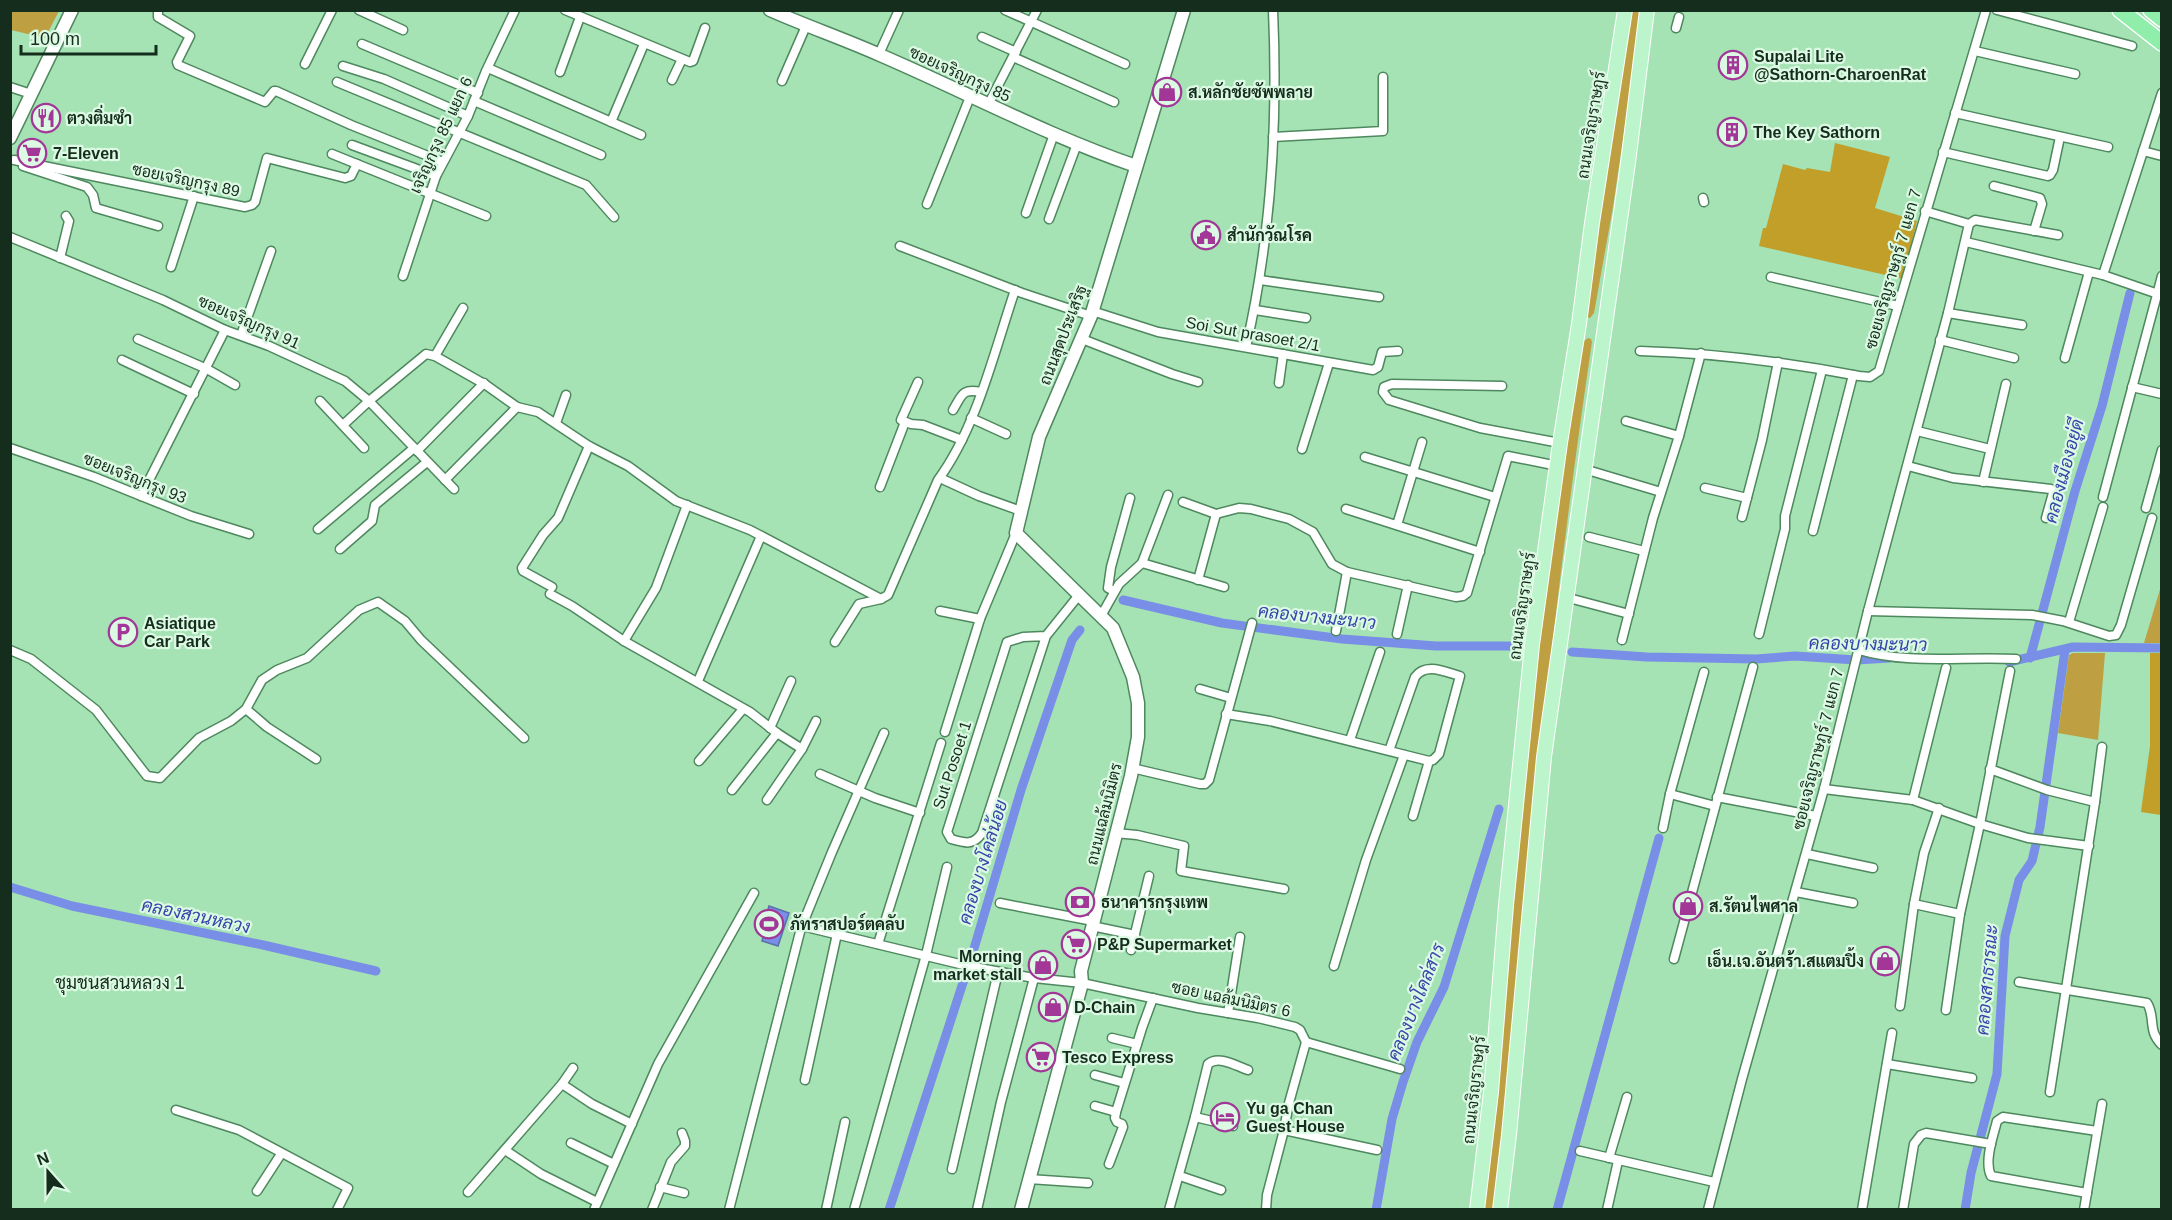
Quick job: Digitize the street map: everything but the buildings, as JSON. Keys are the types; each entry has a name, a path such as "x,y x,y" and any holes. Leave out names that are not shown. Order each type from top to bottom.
{"highway":[{"path":"2120,10 2162,43"},
{"path":"2151,10 2162,19"}],"main road":[{"name":"ถนนเจริญราษฎร์","path":"1477,1209 1493,1068 1532,645 1624,10"},
{"path":"1500,1209 1544,757 1628,163 1647,10"},
{"path":"1579,324 1604,325"}],"street":[{"path":"10,138 72,10"},
{"path":"158,10 158,17 190,36 177,62 178,65 266,102 276,91 443,162"},
{"path":"305,64 332,10"},
{"path":"359,10 403,30"},
{"name":"เจริญกรุง 85 แยก 6","path":"403,276 436,176 468,116 515,10"},
{"path":"565,10 690,62 693,61 705,28"},
{"name":"ซอยเจริญกรุง 85","path":"770,10 879,54 1077,144 1136,166"},
{"path":"879,54 899,10"},
{"path":"1005,10 1125,64"},
{"path":"988,105 1036,10"},
{"name":"ถนนสุดประเสริฐ","path":"1016,533 1039,437 1092,314 1184,10"},
{"path":"1246,347 1260,280 1273,137 1275,47 1273,10"},
{"name":"ซอยเจริญราษฎร์ 7 แยก 7","path":"1640,351 1701,353 1778,362 1870,377 1879,371 1986,10"},
{"path":"1997,10 2132,46"},
{"path":"560,72 580,17"},
{"path":"1676,28 1679,17"},
{"path":"782,81 806,26"},
{"path":"982,37 1014,55 1114,102"},
{"path":"362,44 601,155"},
{"path":"611,122 644,44"},
{"path":"1975,51 2074,74"},
{"path":"672,80 682,59"},
{"path":"343,66 384,79 468,116"},
{"path":"488,68 641,135"},
{"path":"1273,137 1383,131 1383,77"},
{"path":"338,82 586,185 614,217"},
{"path":"10,87 31,94"},
{"path":"2103,275 2162,93"},
{"path":"927,204 970,97"},
{"path":"1955,113 2108,147"},
{"path":"1026,213 1054,134"},
{"path":"1943,152 2050,175 2060,136"},
{"path":"1049,219 1077,144"},
{"path":"352,145 436,176"},
{"path":"2143,151 2162,156"},
{"path":"332,154 486,216"},
{"name":"ซอยเจริญกรุง 89","path":"13,159 245,207 255,202 267,158 345,178 351,176 357,164"},
{"path":"13,159 38,172 87,187 93,195 96,208 158,226"},
{"path":"1994,186 2040,198 2042,204 2034,231"},
{"path":"171,267 194,196"},
{"path":"1925,211 1969,224 1976,220 2058,235"},
{"path":"60,258 69,220 66,216"},
{"name":"ซอยเจริญราษฎร์ 7 แยก 7","path":"1708,1209 1807,854 1868,611 1948,313 1969,224"},
{"name":"ซอยเจริญกรุง 91","path":"10,237 163,300 225,330 345,381 369,401 454,489"},
{"path":"1966,242 2103,275 2159,294"},
{"name":"Soi Sut prasoet 2/1","path":"900,246 1015,290 1158,332 1373,370 1378,367 1382,352 1398,351"},
{"path":"241,335 271,251"},
{"path":"2065,358 2089,272"},
{"path":"2103,497 2162,276"},
{"path":"1771,277 1898,306"},
{"path":"1260,280 1379,297"},
{"path":"835,642 859,604 888,595 940,478 962,440 981,392 1015,290"},
{"path":"435,356 463,308"},
{"path":"1255,310 1306,318"},
{"path":"1948,313 2022,325"},
{"path":"141,496 225,330"},
{"path":"138,339 207,369 235,385"},
{"path":"1082,339 1198,382"},
{"path":"1940,340 2013,358"},
{"path":"1622,640 1644,551 1679,436 1701,353"},
{"path":"343,425 426,354 435,356 484,383 517,407 538,412 589,446 628,466 676,501 761,536 881,599"},
{"path":"1279,383 1283,354"},
{"path":"122,360 194,394"},
{"path":"1742,517 1762,440 1778,362"},
{"path":"1302,449 1329,363"},
{"path":"1759,634 1785,529 1785,516 1822,370"},
{"path":"1813,531 1853,375"},
{"path":"918,382 901,420 910,424 923,425 962,440"},
{"path":"318,530 415,449 484,383"},
{"path":"1502,386 1392,384 1384,387 1383,392 1389,400 1480,428 1560,443"},
{"path":"1983,482 2006,384"},
{"path":"2132,387 2162,394"},
{"path":"953,410 964,392 970,389 981,392"},
{"path":"556,423 566,395"},
{"path":"320,401 364,448"},
{"path":"445,480 517,407"},
{"path":"971,418 1006,434"},
{"path":"1626,421 1679,436"},
{"path":"880,487 905,422"},
{"path":"1917,431 1990,449"},
{"path":"1397,525 1422,442"},
{"path":"589,446 558,518 543,535 522,568 523,571 624,641 698,681 802,749"},
{"name":"ซอยเจริญกรุง 93","path":"10,448 94,477 191,516 249,534"},
{"path":"2146,508 2162,450"},
{"path":"1183,502 1216,514 1239,508 1251,509 1300,524 1313,532 1332,564 1347,572 1456,597 1467,593 1508,456 1558,466"},
{"path":"1365,457 1495,497"},
{"path":"340,549 372,520 375,506 427,462"},
{"path":"1908,466 1953,478 2051,489 2054,493 2046,518"},
{"path":"1584,469 1661,492"},
{"path":"940,478 978,496 1021,511"},
{"path":"1705,488 1747,498"},
{"path":"945,732 980,619 1016,533 1101,616 1119,584 1142,564 1168,495"},
{"path":"1114,591 1108,588 1111,567 1130,498"},
{"path":"624,641 656,588 687,505"},
{"path":"2069,622 2103,507"},
{"path":"1347,509 1480,552"},
{"path":"1198,580 1216,514"},
{"path":"1868,611 2042,617 2069,622 2109,636 2116,635 2121,625 2152,518"},
{"path":"698,681 761,536"},
{"path":"1589,537 1644,551"},
{"path":"1142,564 1224,587"},
{"path":"1336,631 1347,572"},
{"path":"1397,634 1408,585"},
{"name":"Sut Posoet 1","path":"1046,636 1023,637 1007,642 947,832 951,839 969,844 982,833 1046,636 1079,595"},
{"path":"1565,597 1629,614"},
{"path":"10,650 31,659 96,710 147,776 160,778 199,738 231,721 246,709 262,680 277,670 307,658 359,610 378,602 405,621 421,640 524,738"},
{"path":"939,611 980,619"},
{"name":"ถนนแฉล้มนิมิตร","path":"1021,1209 1082,983 1081,971 1138,737 1138,703 1133,677 1117,634 1101,616"},
{"path":"1132,768 1204,784 1209,780 1252,623"},
{"path":"1858,651 1918,658 2016,659"},
{"path":"1350,740 1380,652"},
{"path":"1674,959 1753,667"},
{"path":"1913,800 1946,668"},
{"path":"1226,714 1270,721 1350,740 1389,751 1404,755 1429,761 1434,760 1438,754 1460,676 1434,669 1424,669 1419,672 1415,677 1389,751"},
{"path":"1946,1010 1960,914 2010,671"},
{"path":"1663,828 1670,794 1704,672"},
{"path":"732,790 774,731 791,681"},
{"path":"1200,688 1231,698"},
{"path":"246,709 267,727 316,759"},
{"path":"699,761 743,709"},
{"path":"767,800 802,749 816,721"},
{"path":"729,1209 802,926 884,733"},
{"path":"878,944 941,743"},
{"path":"2050,1092 2089,846 2102,747"},
{"path":"1334,966 1365,860 1404,755"},
{"path":"1413,816 1429,761"},
{"path":"1990,769 2047,790 2095,802"},
{"path":"820,774 858,791 920,813"},
{"path":"1824,789 1913,800 2028,838 2089,846"},
{"path":"1670,794 1816,816"},
{"path":"1900,1006 1914,904 1924,853 1940,808"},
{"path":"1116,833 1137,835 1184,846 1181,871 1284,889"},
{"path":"1807,854 1873,868"},
{"path":"854,1209 926,955 946,867"},
{"path":"1131,950 1149,876"},
{"path":"1796,892 1853,903"},
{"path":"506,1150 595,1206 658,1064 754,893"},
{"path":"1000,903 1135,935"},
{"path":"1914,904 1960,914"},
{"name":"ซอย แฉล้มนิมิตร 6","path":"802,926 971,967 1034,978 1082,983 1258,1018 1295,1027 1300,1030 1306,1042 1400,1069"},
{"path":"805,1080 837,934"},
{"path":"1228,1013 1240,937"},
{"path":"952,1169 998,972"},
{"path":"977,1209 1000,1102 1034,978"},
{"path":"2019,982 2146,1003 2150,1008 2152,1031 2162,1045"},
{"path":"1109,1164 1123,1127 1115,1118 1116,1112 1154,998"},
{"path":"1862,1209 1892,1033"},
{"path":"1112,1038 1137,1044"},
{"path":"1266,1209 1288,1103 1306,1042"},
{"path":"1169,1209 1180,1176 1208,1064 1212,1060 1219,1060 1248,1070"},
{"path":"1887,1064 1972,1078"},
{"path":"468,1192 562,1084 573,1068"},
{"path":"1095,1075 1124,1083"},
{"path":"562,1084 592,1104 632,1124"},
{"path":"1607,1209 1613,1160 1627,1097"},
{"path":"2084,1209 2102,1104"},
{"path":"1095,1106 1116,1112"},
{"path":"176,1110 239,1130 348,1188 337,1209"},
{"path":"1195,1117 1233,1126"},
{"path":"2087,1193 1991,1176 1989,1144 1997,1121 2003,1117 2097,1131"},
{"path":"826,1209 845,1122"},
{"path":"1284,1130 1377,1150"},
{"path":"652,1209 671,1162 685,1146 682,1133"},
{"path":"1903,1209 1914,1144 1921,1134 1989,1144"},
{"path":"571,1143 614,1164"},
{"path":"1580,1151 1714,1182"},
{"path":"257,1191 281,1154"},
{"path":"1180,1176 1221,1190"},
{"path":"1029,1179 1088,1183"},
{"path":"660,1187 684,1193"}],"shaded area":[{"path":"11,10 59,11 45,38 11,30"},
{"path":"1631,11 1642,11 1613,207 1594,313 1590,318 1584,316"},
{"path":"1835,143 1890,157 1875,208 1917,221 1903,279 1759,246 1783,164 1805,170 1807,168 1830,172"},
{"path":"1588,338 1592,342 1550,667 1495,1209 1484,1210 1506,995 1522,800 1541,623 1569,424 1584,341"},
{"path":"2161,586 2161,643 2144,643"},
{"path":"2105,653 2098,740 2058,733 2069,655"},
{"path":"2150,653 2161,653 2161,815 2141,812 2150,746"}],"water":[{"path":"769,906 789,913 778,946 762,941 765,930 762,929"}],"waterway":[{"name":"คลองเมืองอยู่ดี","path":"2030,658 2075,491 2102,406 2130,293"},
{"name":"คลองบางมะนาว","path":"1123,600 1222,623 1342,639 1436,646 1509,646"},
{"name":"คลองบางโคล่น้อย","path":"889,1210 973,952 1021,790 1072,640 1080,630"},
{"name":"คลองบางมะนาว","path":"2009,662 2073,647 2162,648"},
{"name":"คลองสาธารณะ","path":"1965,1210 1971,1173 1997,1074 2005,936 2019,880 2032,861 2040,827 2065,650"},
{"name":"คลองบางมะนาว","path":"1572,652 1647,657 1756,659 1795,656 1856,660 1890,658"},
{"name":"คลองบางโคล่สาร","path":"1376,1210 1392,1119 1403,1082 1417,1042 1444,987 1499,809"},
{"path":"1557,1210 1659,838"},
{"name":"คลองสวนหลวง","path":"10,887 72,906 376,971"}],"place":[{"name":"Supalai Lite @Sathorn-CharoenRat","path":"1733,65"},
{"name":"ส.หลักชัยซัพพลาย","path":"1167,92"},
{"name":"ตวงติ่มซำ","path":"46,118"},
{"name":"The Key Sathorn","path":"1732,132"},
{"name":"7-Eleven","path":"32,153"},
{"name":"สำนักวัณโรค","path":"1206,235"},
{"name":"Asiatique Car Park","path":"123,632"},
{"name":"ธนาคารกรุงเทพ","path":"1080,902"},
{"name":"ส.รัตนไพศาล","path":"1688,906"},
{"name":"ภัทราสปอร์ตคลับ","path":"769,924"},
{"name":"P&P Supermarket","path":"1076,944"},
{"name":"เอ็น.เจ.อันตร้า.สแตมปิ้ง","path":"1885,961"},
{"name":"Morning market stall","path":"1043,965"},
{"name":"D-Chain","path":"1053,1007"},
{"name":"Tesco Express","path":"1041,1057"},
{"name":"Yu ga Chan Guest House","path":"1225,1117"}],"district":[{"name":"ชุมชนสวนหลวง 1","path":"120,983"}]}
